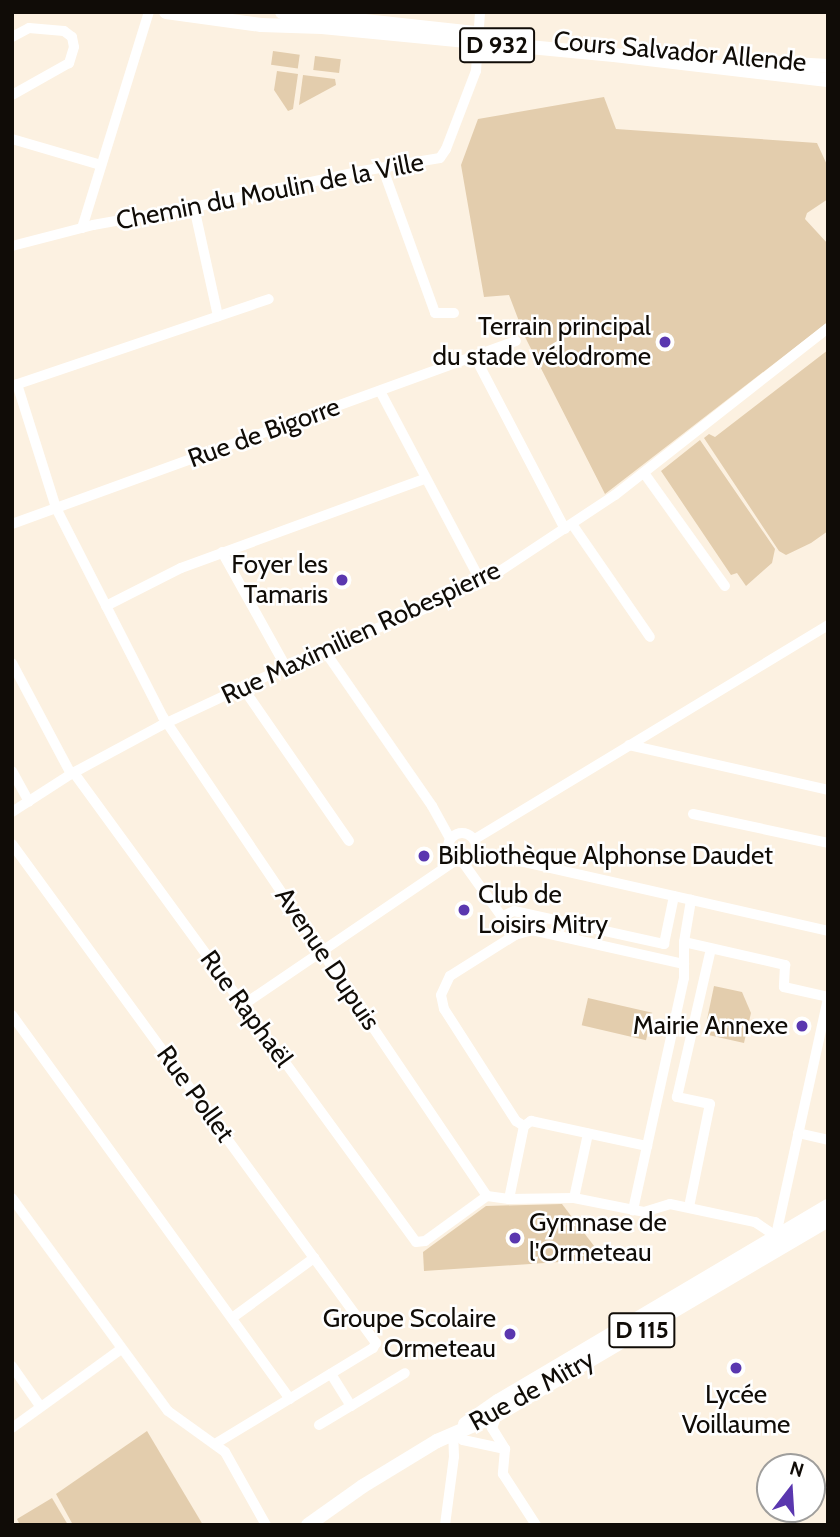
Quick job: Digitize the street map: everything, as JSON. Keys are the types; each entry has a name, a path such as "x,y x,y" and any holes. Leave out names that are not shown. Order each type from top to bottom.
{"main road":[{"name":"Cours Salvador Allende","path":"166,12 261,26 322,27 479,38 736,61 828,66"},
{"name":"Cours Salvador Allende","path":"282,12 828,80"},
{"name":"Rue de Mitry","path":"489,1422 781,1240 828,1206"},
{"name":"Rue de Mitry","path":"310,1524 363,1486 453,1433 489,1422 781,1240 828,1220"}],"street":[{"path":"82,228 149,12"},
{"name":"Chemin du Moulin de la Ville","path":"12,246 82,228 362,171 435,160 446,149 476,71 480,12"},
{"path":"12,37 29,28 64,31 72,37 73,55 69,63 58,71 12,95"},
{"path":"12,139 101,165"},
{"path":"383,169 435,313 454,313"},
{"path":"194,207 218,316"},
{"path":"15,385 269,299"},
{"name":"Rue Maximilien Robespierre","path":"12,812 72,774 167,723 286,667 481,582 569,527 644,473 828,328"},
{"name":"Rue de Bigorre","path":"12,524 516,341"},
{"path":"475,357 569,527 650,637"},
{"name":"Avenue Dupuis","path":"15,385 56,508 167,723 487,1196"},
{"path":"380,391 481,582"},
{"path":"644,473 725,586"},
{"path":"106,606 181,568 425,479"},
{"path":"222,552 286,667"},
{"path":"475,839 827,624"},
{"path":"324,650 432,806 450,838 448,851 459,861 515,935"},
{"name":"Rue Raphaël","path":"12,663 72,774 419,1244 487,1196"},
{"path":"243,688 349,841"},
{"path":"629,746 828,790"},
{"path":"12,771 29,802"},
{"path":"693,814 828,843"},
{"path":"450,838 463,832 475,839"},
{"path":"243,1005 459,861 471,859 476,851 475,839"},
{"name":"Rue Pollet","path":"12,844 376,1345 331,1374"},
{"path":"476,851 828,931"},
{"path":"501,918 513,911 664,944 674,896"},
{"path":"633,1210 684,978 684,943 691,900"},
{"path":"524,1126 516,1121 494,1089 444,1009 441,995 450,976 515,935 532,930 684,964"},
{"path":"487,1196 509,1199 574,1198 648,1211 670,1204 755,1222 781,1240 798,1133 828,998 784,987 785,965 684,943"},
{"path":"689,1208 710,1104 677,1097 711,949"},
{"path":"12,1015 290,1399"},
{"path":"509,1199 524,1126 531,1121 647,1146"},
{"path":"574,1198 588,1133"},
{"path":"798,1133 828,1140"},
{"path":"12,1198 168,1411 217,1443 225,1452 265,1525"},
{"path":"232,1318 314,1258"},
{"path":"12,1428 121,1349"},
{"path":"12,1366 40,1406"},
{"path":"319,1425 405,1373"},
{"path":"217,1443 331,1374 351,1406"},
{"path":"484,1443 494,1438 489,1422"},
{"path":"489,1422 505,1449 503,1474 536,1525"},
{"path":"453,1433 463,1440 505,1449"},
{"path":"445,1525 453,1433"}],"shaded area":[{"path":"273,51 300,55 298,69 271,65"},
{"path":"315,56 341,59 339,73 313,70"},
{"path":"277,71 298,74 293,109 288,111 274,90"},
{"path":"303,75 335,79 336,85 299,105"},
{"path":"604,97 616,129 817,143 828,167 828,199 807,213 805,219 828,244 828,322 605,494 525,337 509,295 484,297 461,165 478,119"},
{"path":"828,350 828,531 786,555 779,551 704,438 709,434 715,437"},
{"path":"700,440 775,549 772,563 746,586 737,573 731,575 661,471"},
{"path":"714,986 742,992 751,1013 744,1043 704,1034"},
{"path":"588,998 652,1013 646,1040 582,1025"},
{"name":"Gymnase de l'Ormeteau","path":"562,1204 604,1259 424,1271 423,1252 486,1206"},
{"path":"147,1431 203,1525 73,1525 56,1494"},
{"path":"52,1498 68,1525 20,1525 17,1519"}],"place":[{"name":"Terrain principal du stade vélodrome","path":"665,342"},
{"name":"Foyer les Tamaris","path":"342,580"},
{"name":"Bibliothèque Alphonse Daudet","path":"424,856"},
{"name":"Club de Loisirs Mitry","path":"464,910"},
{"name":"Mairie Annexe","path":"802,1026"},
{"name":"Gymnase de l'Ormeteau","path":"515,1238"},
{"name":"Groupe Scolaire Ormeteau","path":"510,1334"},
{"name":"Lycée Voillaume","path":"736,1368"}]}
